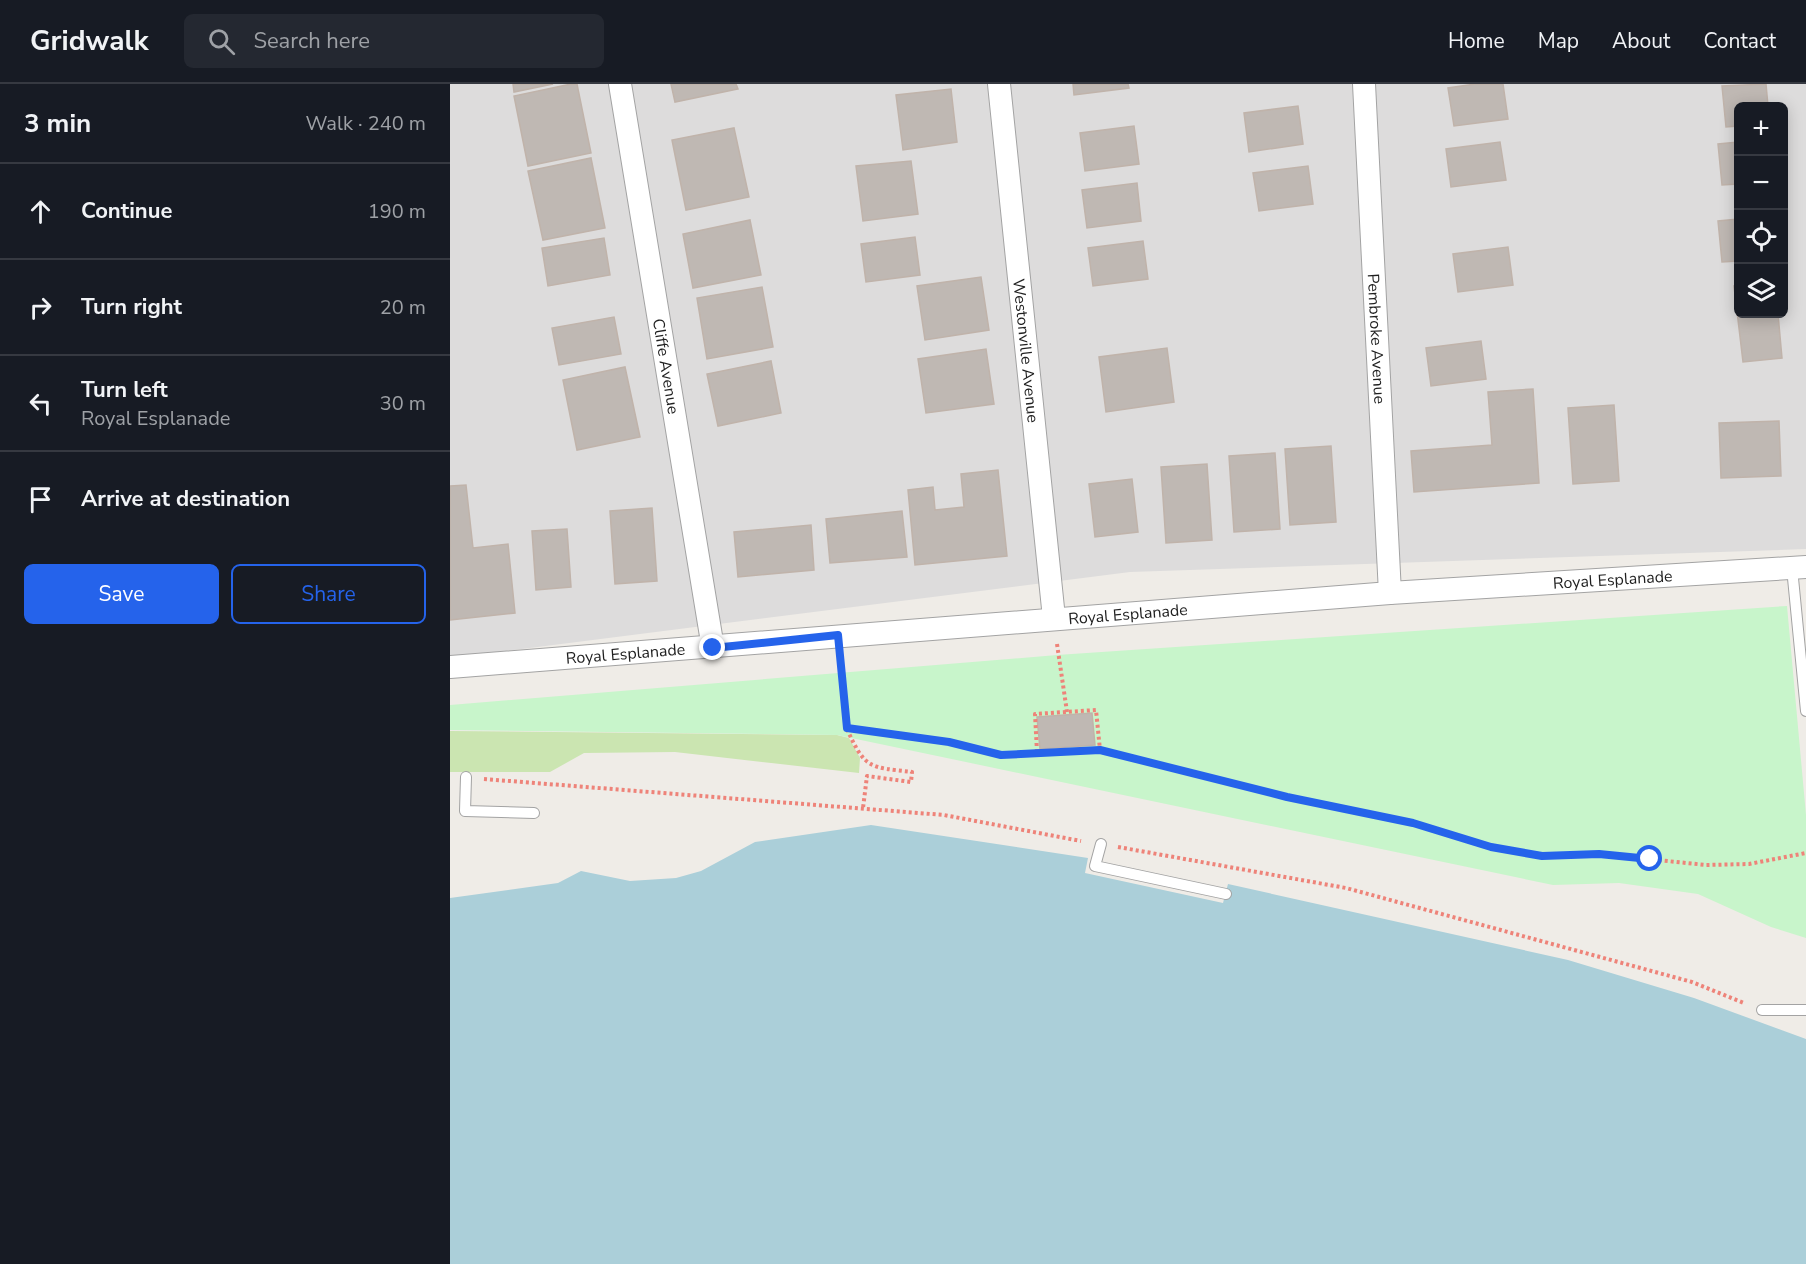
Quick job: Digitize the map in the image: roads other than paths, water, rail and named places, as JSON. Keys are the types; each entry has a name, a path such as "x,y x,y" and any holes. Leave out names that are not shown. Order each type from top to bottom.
{"street":[{"name":"Cliffe Avenue","path":"620,84 713,648"},
{"name":"Westonville Avenue","path":"999,84 1054,618"},
{"name":"Pembroke Avenue","path":"1364,84 1390,593"},
{"name":"Royal Esplanade","path":"450,667 1390,593 1799,568"}],"lane":[{"path":"1799,568 1806,711"},
{"path":"466,777 465,811 534,813"},
{"path":"1101,844 1095,866 1226,894"},
{"path":"1762,1010 1806,1010"}],"water":[{"path":"871,825 1088,858 1085,873 1223,903 1228,884 1568,960 1694,998 1806,1039 1806,1264 450,1264 450,898 558,883 581,871 630,881 676,878 701,871 755,842"}]}
